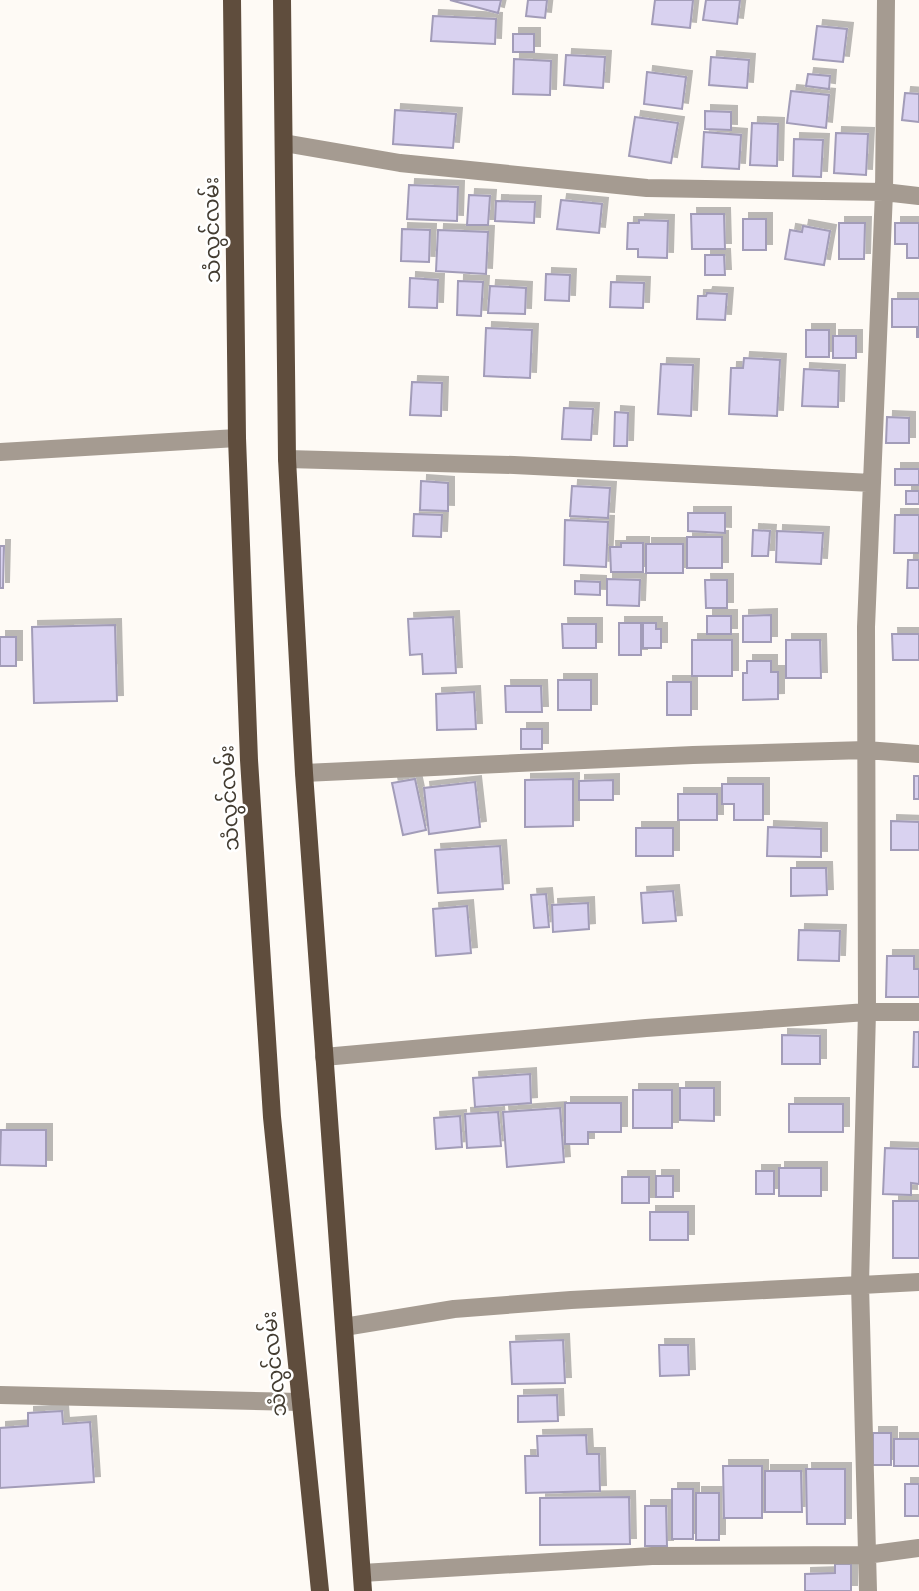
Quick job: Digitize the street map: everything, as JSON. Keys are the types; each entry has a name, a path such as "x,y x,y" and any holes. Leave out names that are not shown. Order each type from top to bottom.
{"main road":[{"name":"သံလွင်လမ်း","path":"232,0 237,438 249,760 269,1076 320,1591"},
{"path":"282,0 287,458 304,773 362,1582"}],"street":[{"path":"868,1591 860,1284 867,1012 866,627 884,192 886,0"},
{"path":"284,143 400,163 646,188 884,192 919,196"},
{"path":"0,452 237,438"},
{"path":"287,458 514,465 872,483"},
{"path":"304,773 693,755 866,750 919,754"},
{"path":"324,1057 646,1028 867,1012 919,1012"},
{"path":"344,1327 454,1310 584,1300 919,1282"},
{"path":"0,1395 301,1402"},
{"path":"362,1582 652,1556 866,1555 919,1548"}],"building":[{"path":"450,0 501,0 498,13"},
{"path":"528,0 547,0 545,18 526,16"},
{"path":"655,0 693,0 690,28 652,24"},
{"path":"706,0 740,0 737,24 703,20"},
{"path":"433,16 496,19 495,44 431,41"},
{"path":"817,26 847,29 843,62 813,59"},
{"path":"513,34 534,34 534,52 513,52"},
{"path":"566,55 605,57 603,88 564,85"},
{"path":"711,57 749,60 747,88 709,85"},
{"path":"514,59 551,61 550,95 513,94"},
{"path":"647,72 686,77 682,109 644,104"},
{"path":"808,74 830,76 829,89 806,86"},
{"path":"791,91 829,95 826,128 787,123"},
{"path":"905,93 919,94 919,122 902,120"},
{"path":"395,110 456,114 453,148 393,144"},
{"path":"705,111 731,112 731,130 705,129"},
{"path":"635,117 678,123 671,163 629,156"},
{"path":"752,123 778,124 777,166 750,165"},
{"path":"704,132 741,135 739,169 702,167"},
{"path":"836,133 868,134 866,175 834,173"},
{"path":"794,139 823,140 821,177 793,176"},
{"path":"409,185 458,187 457,221 407,219"},
{"path":"469,195 490,196 488,225 467,225"},
{"path":"561,200 602,204 599,233 557,229"},
{"path":"496,201 535,202 534,223 495,221"},
{"path":"691,214 724,214 725,249 692,249"},
{"path":"743,219 766,219 766,250 743,250"},
{"path":"639,220 668,221 667,258 638,257 638,249 627,249 628,223 639,223"},
{"path":"839,223 865,223 864,259 839,259"},
{"path":"895,223 919,223 919,258 907,258 907,244 895,244"},
{"path":"803,226 830,231 824,265 785,259 790,230 802,232"},
{"path":"402,229 430,230 429,262 401,261"},
{"path":"438,230 488,232 486,274 436,271"},
{"path":"705,255 724,255 725,275 705,275"},
{"path":"546,274 570,275 569,301 545,300"},
{"path":"410,278 438,280 437,308 409,307"},
{"path":"458,281 483,282 481,316 457,315"},
{"path":"611,282 644,283 643,308 610,307"},
{"path":"490,286 526,288 525,314 488,313"},
{"path":"707,293 727,294 725,320 697,319 698,296 706,296"},
{"path":"892,299 919,299 919,337 917,327 892,327"},
{"path":"486,328 532,330 530,378 484,376"},
{"path":"806,330 829,330 829,357 806,357"},
{"path":"833,336 856,336 856,358 833,358"},
{"path":"744,358 780,360 777,416 729,414 731,368 743,368"},
{"path":"661,364 693,365 691,416 658,414"},
{"path":"804,369 839,371 838,407 802,406"},
{"path":"412,382 442,383 441,416 410,415"},
{"path":"564,408 593,409 591,440 562,439"},
{"path":"615,412 628,413 627,446 614,446"},
{"path":"887,417 909,418 909,443 886,443"},
{"path":"895,469 919,469 919,485 895,485"},
{"path":"421,481 448,483 448,511 420,510"},
{"path":"572,486 610,488 608,518 570,516"},
{"path":"906,491 919,491 919,504 906,504"},
{"path":"688,513 725,513 725,533 688,531"},
{"path":"414,514 442,515 441,537 413,536"},
{"path":"895,515 919,515 919,553 894,553"},
{"path":"565,520 608,522 606,567 564,565"},
{"path":"753,530 770,531 768,556 752,556"},
{"path":"777,531 823,533 821,564 776,562"},
{"path":"687,537 722,537 722,568 687,568"},
{"path":"621,543 643,543 643,572 611,572 610,547 621,547"},
{"path":"646,544 683,544 683,573 646,573"},
{"path":"0,546 4,546 3,588 0,588"},
{"path":"908,560 919,560 919,588 907,588"},
{"path":"607,579 640,580 639,606 607,605"},
{"path":"705,580 727,580 727,608 706,608"},
{"path":"575,581 600,582 600,595 575,594"},
{"path":"771,615 771,642 743,642 743,616"},
{"path":"707,616 731,616 731,634 707,634"},
{"path":"453,617 456,673 423,674 422,654 410,655 408,619"},
{"path":"619,623 641,623 641,655 619,655"},
{"path":"643,623 656,623 656,629 661,629 661,648 643,648"},
{"path":"562,624 596,624 596,648 563,648"},
{"path":"115,625 117,701 34,703 32,627"},
{"path":"892,634 919,634 919,660 893,660"},
{"path":"0,637 16,637 16,666 0,666"},
{"path":"692,640 732,640 732,676 692,676"},
{"path":"786,640 820,640 821,678 786,678"},
{"path":"747,661 771,661 771,672 778,672 778,699 743,700 743,673 747,673"},
{"path":"558,680 591,680 591,710 558,710"},
{"path":"667,682 691,682 691,715 667,715"},
{"path":"505,686 541,686 542,712 506,712"},
{"path":"474,692 476,729 437,730 436,694"},
{"path":"521,729 542,729 542,749 521,749"},
{"path":"914,776 919,776 919,799 914,799"},
{"path":"415,779 426,830 403,835 392,783"},
{"path":"573,779 573,826 525,827 525,780"},
{"path":"613,780 613,800 579,800 579,781"},
{"path":"475,782 480,827 429,834 424,788"},
{"path":"722,784 763,784 763,820 734,820 734,804 722,804"},
{"path":"678,794 717,794 717,820 678,820"},
{"path":"891,821 919,822 919,850 891,850"},
{"path":"768,827 821,829 821,857 767,856"},
{"path":"636,828 673,828 673,856 636,856"},
{"path":"500,846 503,889 438,893 435,850"},
{"path":"791,868 826,868 827,895 791,896"},
{"path":"673,891 676,921 643,923 641,893"},
{"path":"546,894 549,927 534,928 531,895"},
{"path":"588,903 589,929 553,932 552,905"},
{"path":"467,906 471,953 436,956 433,909"},
{"path":"799,930 840,931 839,961 798,960"},
{"path":"887,956 914,956 914,969 919,969 919,997 886,997"},
{"path":"914,1032 919,1032 919,1067 913,1067"},
{"path":"782,1035 820,1036 820,1064 782,1064"},
{"path":"530,1074 531,1103 475,1107 473,1078"},
{"path":"680,1088 714,1088 714,1121 680,1120"},
{"path":"633,1090 672,1090 672,1128 633,1128"},
{"path":"565,1103 621,1103 621,1132 588,1132 588,1144 565,1144"},
{"path":"789,1104 843,1104 843,1132 789,1132"},
{"path":"560,1108 564,1162 507,1167 503,1112"},
{"path":"498,1112 501,1146 467,1148 465,1114"},
{"path":"460,1116 462,1147 436,1149 434,1118"},
{"path":"1,1130 46,1130 46,1166 0,1165"},
{"path":"885,1148 919,1149 919,1184 911,1183 911,1195 883,1194"},
{"path":"779,1168 821,1168 821,1196 779,1196"},
{"path":"756,1171 774,1171 774,1194 756,1194"},
{"path":"656,1176 673,1176 673,1197 656,1197"},
{"path":"622,1177 649,1177 649,1203 622,1203"},
{"path":"893,1201 919,1201 919,1258 893,1258"},
{"path":"650,1212 688,1212 688,1240 650,1240"},
{"path":"563,1340 565,1383 512,1384 510,1342"},
{"path":"659,1345 688,1345 689,1375 660,1376"},
{"path":"557,1395 558,1421 518,1422 518,1396"},
{"path":"62,1411 63,1424 90,1422 94,1482 0,1488 0,1428 28,1426 28,1413"},
{"path":"873,1433 891,1433 891,1465 873,1465"},
{"path":"586,1435 587,1454 599,1454 600,1491 526,1493 525,1456 538,1456 537,1436"},
{"path":"894,1439 919,1439 919,1466 894,1466"},
{"path":"723,1466 762,1466 762,1518 724,1518"},
{"path":"806,1469 845,1469 845,1524 807,1524"},
{"path":"765,1471 801,1471 802,1512 765,1512"},
{"path":"905,1484 919,1484 919,1516 905,1516"},
{"path":"672,1489 693,1489 693,1539 672,1539"},
{"path":"696,1493 719,1493 719,1540 696,1540"},
{"path":"629,1497 630,1544 540,1545 540,1498"},
{"path":"645,1506 666,1506 667,1546 645,1546"},
{"path":"835,1564 851,1564 851,1591 805,1591 805,1574 835,1573"}]}
